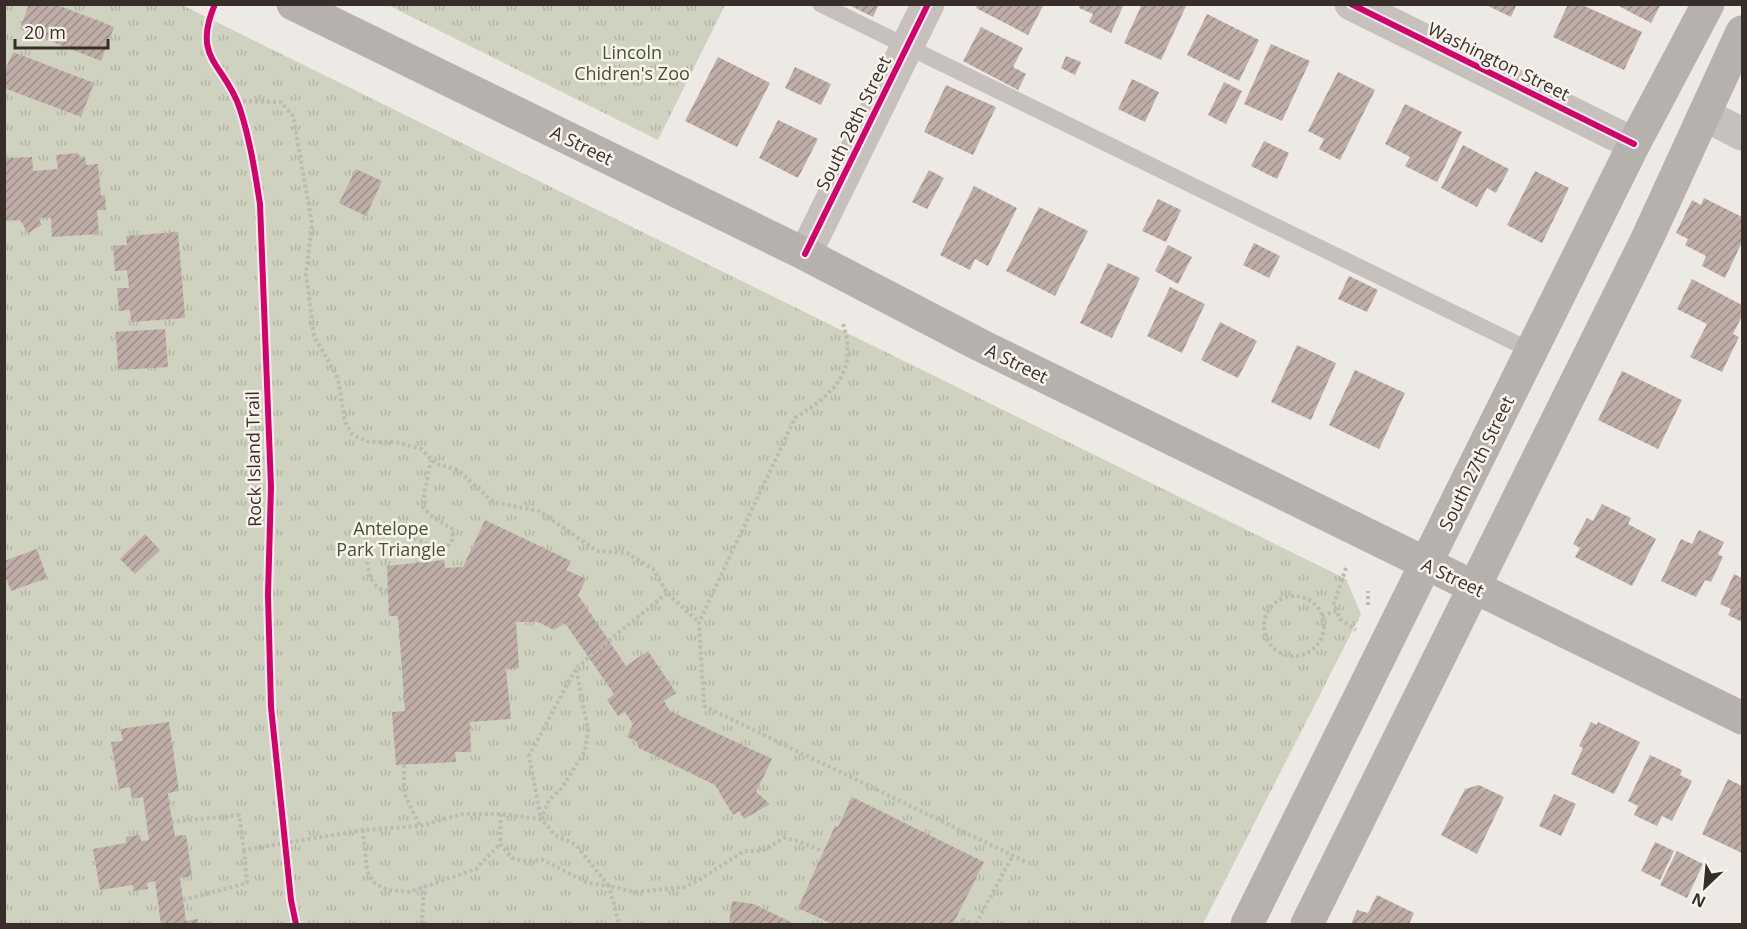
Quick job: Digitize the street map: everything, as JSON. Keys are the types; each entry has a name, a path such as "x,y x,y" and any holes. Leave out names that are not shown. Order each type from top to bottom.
{"main road":[{"name":"A Street","path":"293,4 805,254 991,351 1743,718"},
{"name":"South 27th Street","path":"1247,924 1634,144 1708,4"},
{"path":"1307,924 1476,588 1743,32"}],"street":[{"name":"South 28th Street","path":"805,254 928,4"},
{"name":"Washington Street","path":"1351,4 1634,144"},
{"path":"1705,115 1743,134"}],"lane":[{"path":"820,4 1532,351"}],"path":[{"path":"234,94 240,109"},
{"path":"237,101 280,102 292,116 312,224 306,274 314,336 338,378 345,422 353,435 369,442 396,442 421,449 436,464 458,471 493,502 539,511 597,551 627,553 653,569 667,592 699,622"},
{"path":"843,324 849,354 845,371 836,386 816,405 795,418 699,622 704,706 1026,861"},
{"path":"388,591 375,587 370,579 366,538 374,527 383,524 436,548 447,546 453,538 452,529 430,515 422,506 431,460"},
{"path":"1346,568 1335,595 1336,611 1347,626 1361,633"},
{"path":"619,924 609,886 576,845 555,835 541,819 529,756 576,668 667,592"},
{"path":"1293,595 1308,598 1320,609 1322,616 1325,623 1322,639 1312,650 1299,656 1286,655 1273,648 1265,636 1264,622 1269,609 1278,599 1293,595"},
{"path":"1322,616 1336,611"},
{"path":"541,819 549,800 562,788 585,751 588,730 576,668"},
{"path":"404,765 404,793 420,826"},
{"path":"244,850 363,830 420,826 463,814 501,814 541,819"},
{"path":"363,830 368,871 374,882 387,890 409,892 476,869 500,844 501,814"},
{"path":"171,822 239,815 247,883 183,900"},
{"path":"283,832 286,855"},
{"path":"500,844 512,858 524,861 543,860 588,883 635,892 684,886 699,880 744,851 762,851 784,838 823,851"},
{"path":"962,919 974,924 1013,855"},
{"path":"422,924 424,887"}],"green space":[{"name":"Antelope Park Triangle","path":"5,5 182,5 1346,579 1361,614 1203,924 5,924"},
{"name":"Lincoln Chidren's Zoo","path":"388,5 725,5 658,140"}],"building":[{"path":"29,4 55,4 114,27 101,61 20,29"},
{"path":"847,4 879,4 873,17"},
{"path":"978,4 1044,4 1028,35 976,8"},
{"path":"1080,4 1124,4 1111,33 1089,22 1093,14 1079,8"},
{"path":"1142,4 1187,4 1161,60 1124,43"},
{"path":"1484,4 1517,4 1511,17"},
{"path":"1568,4 1580,4 1642,32 1624,70 1553,37"},
{"path":"1615,4 1661,4 1651,23"},
{"path":"1207,14 1259,40 1239,81 1187,55"},
{"path":"981,27 1023,48 1013,67 1026,74 1018,90 963,61"},
{"path":"1271,44 1310,61 1282,121 1244,104"},
{"path":"13,52 94,83 81,117 4,88 4,73"},
{"path":"1066,56 1081,62 1075,75 1061,68"},
{"path":"718,57 770,83 737,147 685,121"},
{"path":"795,67 831,84 821,105 785,88"},
{"path":"1338,72 1375,90 1340,160 1319,149 1324,139 1308,131"},
{"path":"1132,79 1159,92 1145,122 1118,109"},
{"path":"1224,82 1242,91 1226,124 1208,115"},
{"path":"946,85 996,107 973,155 924,132"},
{"path":"1405,104 1462,132 1437,182 1405,166 1410,157 1385,144"},
{"path":"778,120 818,139 798,178 759,158"},
{"path":"1264,141 1289,153 1277,179 1251,166"},
{"path":"1463,145 1509,169 1496,193 1487,188 1477,207 1441,188"},
{"path":"78,153 79,158 85,157 86,165 98,164 101,196 105,195 106,210 97,210 99,234 52,237 51,218 38,218 42,225 28,233 20,220 4,221 6,158 32,157 33,171 58,169 56,155"},
{"path":"356,169 382,181 366,216 339,203"},
{"path":"929,170 944,178 927,209 912,202"},
{"path":"1535,171 1569,188 1542,243 1507,225"},
{"path":"974,186 1017,208 988,266 975,259 970,270 940,255"},
{"path":"1704,198 1742,217 1742,242 1725,278 1702,266 1706,256 1685,245 1688,239 1676,233 1692,200 1701,205"},
{"path":"1158,199 1181,210 1166,242 1142,231"},
{"path":"1039,207 1088,231 1055,296 1006,271"},
{"path":"178,232 185,318 131,322 130,310 119,311 117,288 129,288 127,270 115,271 113,246 127,245 126,236"},
{"path":"1254,243 1280,256 1269,278 1243,265"},
{"path":"1168,245 1192,257 1178,284 1155,271"},
{"path":"1108,263 1140,278 1112,338 1080,323"},
{"path":"1349,276 1378,290 1367,312 1338,299"},
{"path":"1692,279 1742,305 1742,316 1733,334 1739,337 1722,372 1690,357 1707,324 1677,309"},
{"path":"1170,287 1205,304 1182,353 1147,336"},
{"path":"1220,322 1257,341 1238,378 1201,360"},
{"path":"165,329 168,367 118,370 116,332"},
{"path":"1297,345 1336,363 1311,420 1271,402"},
{"path":"1355,370 1405,393 1379,449 1329,425"},
{"path":"1622,371 1682,400 1658,449 1598,420"},
{"path":"1602,504 1631,518 1628,524 1656,539 1632,586 1575,557 1580,548 1573,544 1587,518 1593,521"},
{"path":"485,520 571,561 566,570 586,579 578,595 626,666 648,651 676,693 664,701 670,711 772,759 756,792 770,804 744,819 739,811 733,815 715,785 639,748 636,741 627,737 633,724 625,712 618,716 607,700 614,694 565,623 554,630 538,622 516,622 519,668 506,669 511,719 470,722 471,752 455,752 456,762 396,765 392,712 405,711 398,616 389,616 387,566 444,560 445,568 463,567"},
{"path":"1699,530 1724,542 1718,554 1723,557 1711,582 1705,580 1696,597 1661,581 1681,539 1692,544"},
{"path":"145,534 160,550 135,574 120,559"},
{"path":"37,549 47,578 11,591 4,573 4,561"},
{"path":"1734,574 1742,578 1742,622 1728,615 1731,609 1720,604"},
{"path":"169,722 179,791 168,793 169,803 175,836 186,835 192,876 180,878 186,921 198,919 199,924 161,924 155,881 147,883 148,889 134,891 133,885 100,890 93,849 126,843 126,837 140,835 141,841 149,840 143,797 132,799 130,787 119,789 111,742 123,741 120,729"},
{"path":"1591,722 1597,725 1598,722 1640,742 1614,794 1571,774 1583,748 1579,746"},
{"path":"1650,755 1682,770 1680,775 1692,781 1672,821 1662,816 1657,826 1634,815 1638,806 1628,801"},
{"path":"1728,779 1742,786 1742,853 1702,834"},
{"path":"1479,785 1504,797 1477,854 1441,835 1465,789"},
{"path":"1554,794 1576,804 1561,836 1539,826"},
{"path":"852,797 984,862 953,924 832,924 798,908 835,826 838,827"},
{"path":"1655,842 1674,851 1660,880 1641,871"},
{"path":"1677,851 1703,864 1687,898 1660,885"},
{"path":"1377,895 1414,913 1409,924 1351,924 1357,910 1368,913"},
{"path":"732,901 753,904 795,924 729,924"}],"cycle path":[{"name":"Rock Island Trail","path":"215,4 209,23 208,50 234,94 240,109 260,204 271,487 268,595 271,707 291,900 296,924"},
{"path":"805,254 928,4"},
{"path":"1351,4 1634,144"}]}
